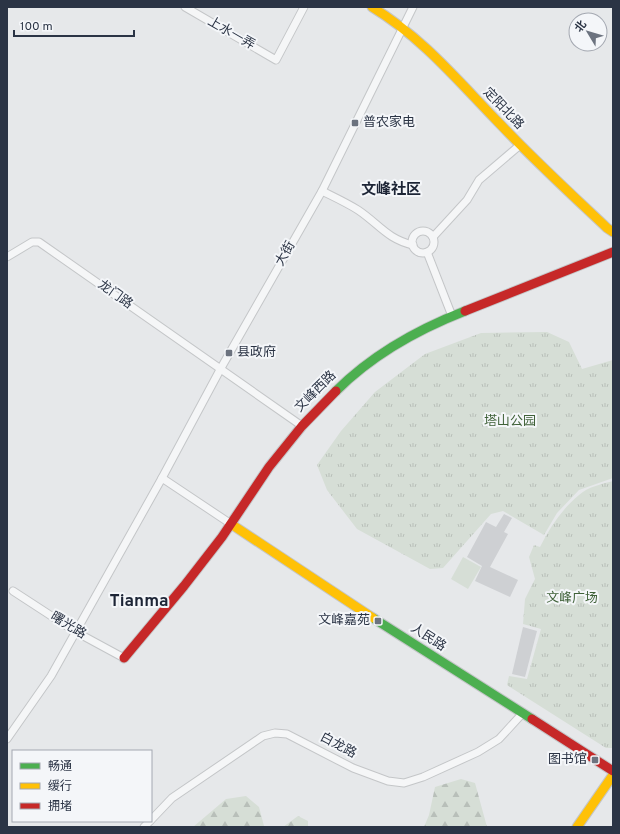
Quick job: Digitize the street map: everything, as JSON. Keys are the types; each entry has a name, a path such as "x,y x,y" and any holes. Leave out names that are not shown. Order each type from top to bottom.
{"street":[{"name":"上水一弄","path":"185,7 276,60 304,7"},
{"name":"定阳北路","path":"372,7 402,26 424,46 520,144 607,228 613,232"},
{"name":"大街","path":"7,739 51,676 162,478 221,368 322,191 402,26 413,7"},
{"path":"433,236 467,200 479,180 520,144"},
{"path":"322,191 358,210 400,242 413,245 421,252 428,252"},
{"path":"413,245 413,238 417,233 420,231 428,232 433,236 434,244 428,252"},
{"name":"龙门路","path":"7,257 32,242 39,242 221,368"},
{"path":"428,252 452,316"},
{"name":"文峰西路","path":"124,658 184,586 231,524 269,467 302,426 324,402 356,373 407,339 452,316 613,252"},
{"path":"221,368 302,426"},
{"path":"162,478 231,524"},
{"name":"人民路","path":"231,524 394,632 613,771"},
{"name":"曙光路","path":"13,592 76,632 124,658"},
{"name":"白龙路","path":"152,820 172,798 263,736 275,733 287,734 353,768 388,781 404,783 423,777 478,752 499,739 522,714"},
{"path":"577,827 613,775"}],"green space":[{"name":"塔山公园","path":"547,332 569,342 582,369 613,360 613,478 579,490 557,513 544,535 503,511 491,514 443,568 430,569 357,529 327,490 317,465 341,431 375,392 425,354 481,333"},
{"name":"文峰广场","path":"613,481 613,748 606,748 507,685 509,676 527,679 541,629 523,624 525,599 535,579 529,557 534,545 540,547 557,519 567,506 579,495 591,488"},
{"path":"463,557 481,567 468,589 451,579"},
{"path":"461,779 475,783 487,827 424,827 429,815 435,787"},
{"path":"246,796 259,807 264,826 274,827 193,827 226,799"},
{"path":"298,816 308,821 308,827 283,827"}],"building":[{"path":"504,514 512,518 504,532 508,534 490,567 518,580 510,597 475,581 482,566 467,557 486,522 496,527"},
{"path":"523,627 537,631 525,677 512,674"}],"traffic: fast":[{"path":"336,391 364,366 396,345 430,326 465,311"},
{"path":"373,618 532,719"}],"traffic: slow":[{"path":"372,7 408,32 440,61 539,164 613,232"},
{"path":"231,524 373,618"},
{"path":"577,827 613,775"}],"traffic: jam":[{"path":"465,311 613,252"},
{"path":"124,658 184,586 222,537 269,467 302,426 336,391"},
{"path":"532,719 613,771"}],"place":[{"name":"普农家电","path":"355,123"},
{"name":"县政府","path":"229,353"},
{"name":"文峰嘉苑","path":"378,621"},
{"name":"图书馆","path":"595,760"}],"district":[{"name":"文峰社区","path":"391,190"},
{"name":"Tianma","path":"139,602"}]}
